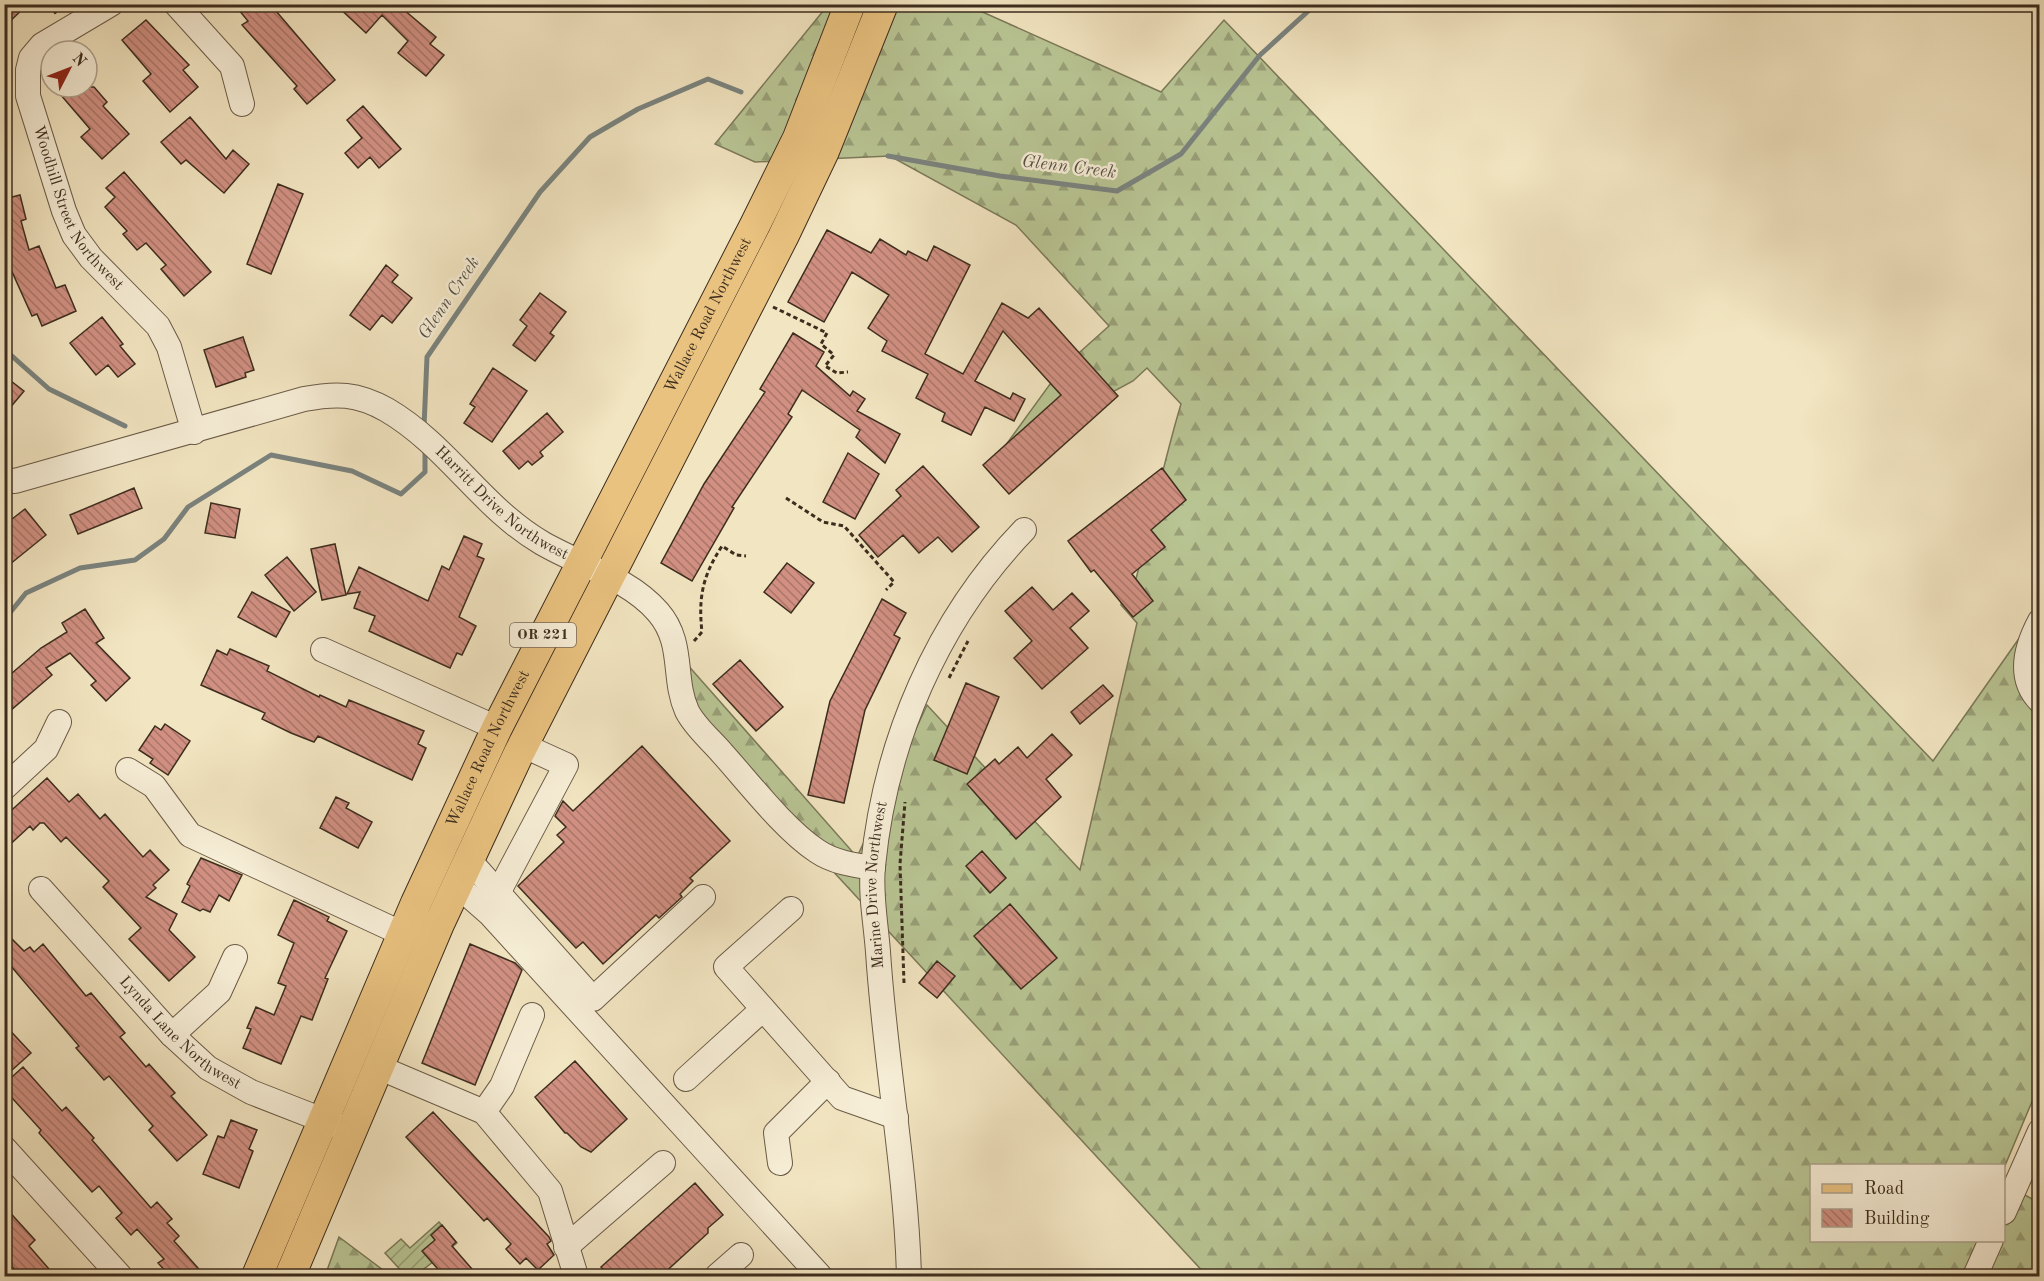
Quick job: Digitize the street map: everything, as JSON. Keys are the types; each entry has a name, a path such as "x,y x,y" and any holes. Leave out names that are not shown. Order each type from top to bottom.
{"main road":[{"name":"Wallace Road Northwest","path":"257,1276 402,934 497,728 580,562 701,333 798,138 850,4"},
{"name":"Wallace Road Northwest","path":"290,1276 378,1067 522,745 607,576 753,297 824,151 883,4"}],"street":[{"name":"Woodhill Street Northwest","path":"111,4 42,45 31,58 28,70 28,96 64,211 74,235 111,280 158,326 169,347 194,432"},
{"path":"176,4 232,66 242,104"},
{"name":"Harritt Drive Northwest","path":"4,480 15,481 304,399 337,393 366,400 408,425 439,450 513,524 542,543 607,576 658,612 677,647 682,695 688,713 698,726 758,792 817,851 841,862 873,868"},
{"name":"Marine Drive Northwest","path":"909,1276 896,1117 882,1018 873,868 883,804 896,749 923,679 947,629 970,595 1001,554 1024,530"},
{"path":"2040,621 2033,634 2025,669 2028,686 2040,701"},
{"path":"323,650 497,728"},
{"path":"4,788 46,749 59,722"},
{"path":"498,893 566,765 522,745"},
{"path":"128,770 154,786 190,835 402,934"},
{"path":"463,873 498,893 592,999 703,897"},
{"path":"463,873 490,914 820,1276"},
{"name":"Lynda Lane Northwest","path":"41,889 172,1035 216,1072 251,1092 351,1132"},
{"path":"791,909 726,967 842,1098 896,1117"},
{"path":"172,1035 219,992 235,957"},
{"path":"686,1079 763,1009"},
{"path":"484,1112 502,1086 532,1015"},
{"path":"378,1067 484,1112 550,1191 576,1276"},
{"path":"780,1163 776,1132 828,1081"},
{"path":"2005,1210 2040,1131"},
{"path":"4,1148 120,1276"},
{"path":"566,1247 663,1163"},
{"path":"1975,1276 1990,1242"},
{"path":"717,1276 741,1255"}],"path":[{"path":"753,297 827,333 821,344 834,355 825,366 837,373 848,372"},
{"path":"786,498 823,522 844,526 894,582 886,590"},
{"path":"677,647 696,640 702,632 699,605 708,567 722,546 736,555 746,556"},
{"path":"945,685 973,632"},
{"path":"904,983 900,864 906,793"}],"green space":[{"path":"828,5 967,5 1161,92 1224,20 1933,761 2039,610 2039,1085 2005,1166 1810,1164 1810,1242 2005,1242 2005,1184 2039,1203 2039,1276 1207,1276 671,696 686,663 857,857 927,705 1080,870 1137,623 1121,605 1123,595 1132,593 1181,404 1147,368 1133,381 1000,453 1061,369 1109,326 1016,225 890,156 755,162 715,144"},
{"path":"439,1222 457,1243 415,1276 406,1276 385,1253 401,1239 410,1248"},
{"path":"339,1237 391,1276 325,1276"}],"building":[{"path":"4,4 28,4 4,27"},
{"path":"234,4 270,4 335,80 307,104 294,89 297,86 242,25 248,21"},
{"path":"335,4 397,4 436,37 430,44 444,55 426,76 398,53 408,41 382,15 366,33"},
{"path":"146,20 189,65 183,70 198,87 170,112 143,81 151,74 122,40"},
{"path":"99,93 107,102 103,106 129,134 102,159 81,137 90,129 64,99 99,99"},
{"path":"363,106 401,149 379,168 370,157 358,168 345,153 362,138 347,120"},
{"path":"190,117 226,159 233,150 249,164 224,193 186,160 181,164 161,142"},
{"path":"124,172 211,272 184,296 161,269 166,265 146,243 137,250 123,234 127,231 105,207 115,197 106,188"},
{"path":"278,184 303,194 271,274 247,264"},
{"path":"20,195 26,219 21,221 29,250 39,246 56,288 65,285 76,311 42,326 37,314 32,316 4,254 4,199"},
{"path":"827,230 871,253 880,239 906,255 908,251 927,261 934,246 970,265 925,354 963,374 1002,303 1028,318 1039,308 1118,396 1009,494 983,465 1061,395 1003,331 975,381 1010,399 1013,393 1025,399 1014,421 985,407 971,435 942,421 945,413 916,398 928,374 882,351 887,341 868,328 889,295 852,272 824,322 788,302"},
{"path":"386,265 398,275 392,282 412,298 392,323 382,315 370,330 350,315"},
{"path":"540,293 566,312 550,333 554,336 535,361 513,345 527,326 520,320"},
{"path":"102,317 123,344 120,346 135,364 118,377 108,365 96,375 70,343"},
{"path":"793,333 824,352 816,366 850,396 853,391 865,399 857,411 900,434 885,463 856,437 860,430 802,390 788,414 792,417 732,507 734,508 692,581 661,563 704,484 765,392 760,389"},
{"path":"243,337 254,370 245,373 246,377 216,387 204,350"},
{"path":"493,368 527,391 492,442 464,423 475,407 470,404"},
{"path":"11,381 24,391 4,415 4,389"},
{"path":"547,413 563,432 540,452 543,456 532,465 528,461 519,469 503,451"},
{"path":"848,453 879,474 855,519 823,502"},
{"path":"923,466 979,527 952,552 938,537 919,553 903,535 878,557 859,535 901,496 896,490"},
{"path":"1162,468 1186,500 1151,530 1165,547 1132,574 1153,601 1133,617 1094,570 1091,572 1068,541"},
{"path":"134,488 142,508 78,534 70,515"},
{"path":"211,503 240,509 235,538 205,533"},
{"path":"4,509 12,519 25,509 46,535 4,569"},
{"path":"464,536 482,544 477,556 484,559 459,617 476,626 462,655 457,653 450,668 369,631 375,616 354,608 360,592 347,594 359,567 428,601 442,566 449,570"},
{"path":"335,544 346,595 322,600 311,549"},
{"path":"287,557 316,592 294,611 265,575"},
{"path":"787,563 814,583 791,613 764,592"},
{"path":"1032,587 1053,610 1072,593 1089,611 1070,628 1088,648 1042,689 1014,658 1032,641 1005,611"},
{"path":"252,592 290,612 276,637 238,617"},
{"path":"882,599 906,613 894,635 900,638 865,710 844,803 808,795 830,701"},
{"path":"85,609 104,638 96,643 130,678 106,701 91,685 96,681 70,653 46,668 52,675 4,716 4,680 41,648 67,632 62,623"},
{"path":"230,649 269,666 267,671 319,697 320,695 346,707 349,700 424,731 418,744 426,748 412,780 318,736 314,742 291,733 262,719 265,713 201,685 217,650 227,655"},
{"path":"740,660 783,707 756,731 713,684"},
{"path":"966,683 999,697 967,774 934,760"},
{"path":"1103,685 1113,696 1080,724 1071,712"},
{"path":"165,724 190,741 168,775 150,763 153,759 139,750 155,726 161,730"},
{"path":"1052,734 1072,755 1046,779 1061,797 1016,839 967,784 995,759 999,764 1018,747 1027,758"},
{"path":"642,746 730,841 690,878 693,881 680,894 682,897 659,918 656,915 603,964 583,942 576,948 518,886 564,842 557,835 566,827 555,816 563,801 573,811"},
{"path":"47,778 69,802 78,794 100,819 105,814 143,857 150,850 169,870 153,885 156,888 146,897 177,914 169,930 195,957 169,981 129,939 141,928 103,887 109,881 66,837 61,842 44,823 40,823 33,830 30,826 4,850 4,817"},
{"path":"336,797 349,803 346,808 372,822 358,848 320,828"},
{"path":"982,851 1006,878 990,893 966,866"},
{"path":"201,858 242,875 229,901 219,895 210,912 203,909 200,911 182,902 190,886 187,884"},
{"path":"294,900 329,917 327,921 347,931 325,978 328,979 312,1020 301,1016 281,1064 243,1048 251,1029 247,1028 256,1007 274,1015 286,986 278,983 294,943 278,935"},
{"path":"1010,904 1057,958 1021,989 974,936"},
{"path":"4,931 24,951 30,947 34,952 43,944 86,996 91,993 125,1033 120,1037 146,1067 149,1064 175,1093 171,1096 207,1135 177,1161 149,1130 153,1126 109,1076 104,1080 76,1048 79,1046 4,958"},
{"path":"470,944 515,963 522,970 475,1085 422,1063"},
{"path":"937,961 955,976 937,998 919,983"},
{"path":"4,1024 31,1053 11,1071 4,1063"},
{"path":"575,1061 627,1119 591,1152 581,1147 565,1133 535,1097"},
{"path":"23,1067 62,1111 66,1107 151,1208 157,1202 172,1219 167,1223 179,1236 174,1241 205,1276 170,1276 158,1263 164,1259 137,1229 131,1235 116,1218 122,1213 99,1186 92,1192 39,1133 41,1130 4,1089 4,1084"},
{"path":"433,1112 549,1237 551,1241 547,1244 554,1255 538,1270 526,1258 520,1264 506,1249 511,1244 487,1218 484,1221 406,1137"},
{"path":"231,1120 257,1130 249,1149 253,1151 239,1188 203,1174 218,1136 224,1138"},
{"path":"695,1183 723,1215 708,1228 708,1233 661,1276 610,1276 601,1267"},
{"path":"4,1206 35,1240 29,1246 55,1276 21,1276 4,1258"},
{"path":"442,1225 456,1242 452,1246 478,1276 444,1276 422,1251 435,1240 431,1235"}],"waterway":[{"name":"Glenn Creek","path":"888,156 1000,176 1117,191 1181,154 1260,55 1316,4"},
{"name":"Glenn Creek","path":"424,427 427,357 540,192 590,137 638,109 708,79 741,92"},
{"path":"4,349 49,389 125,426"},
{"name":"Glenn Creek","path":"4,620 26,593 80,568 135,560 164,539 188,507 271,455 352,471 401,494 425,472 425,448"}]}
